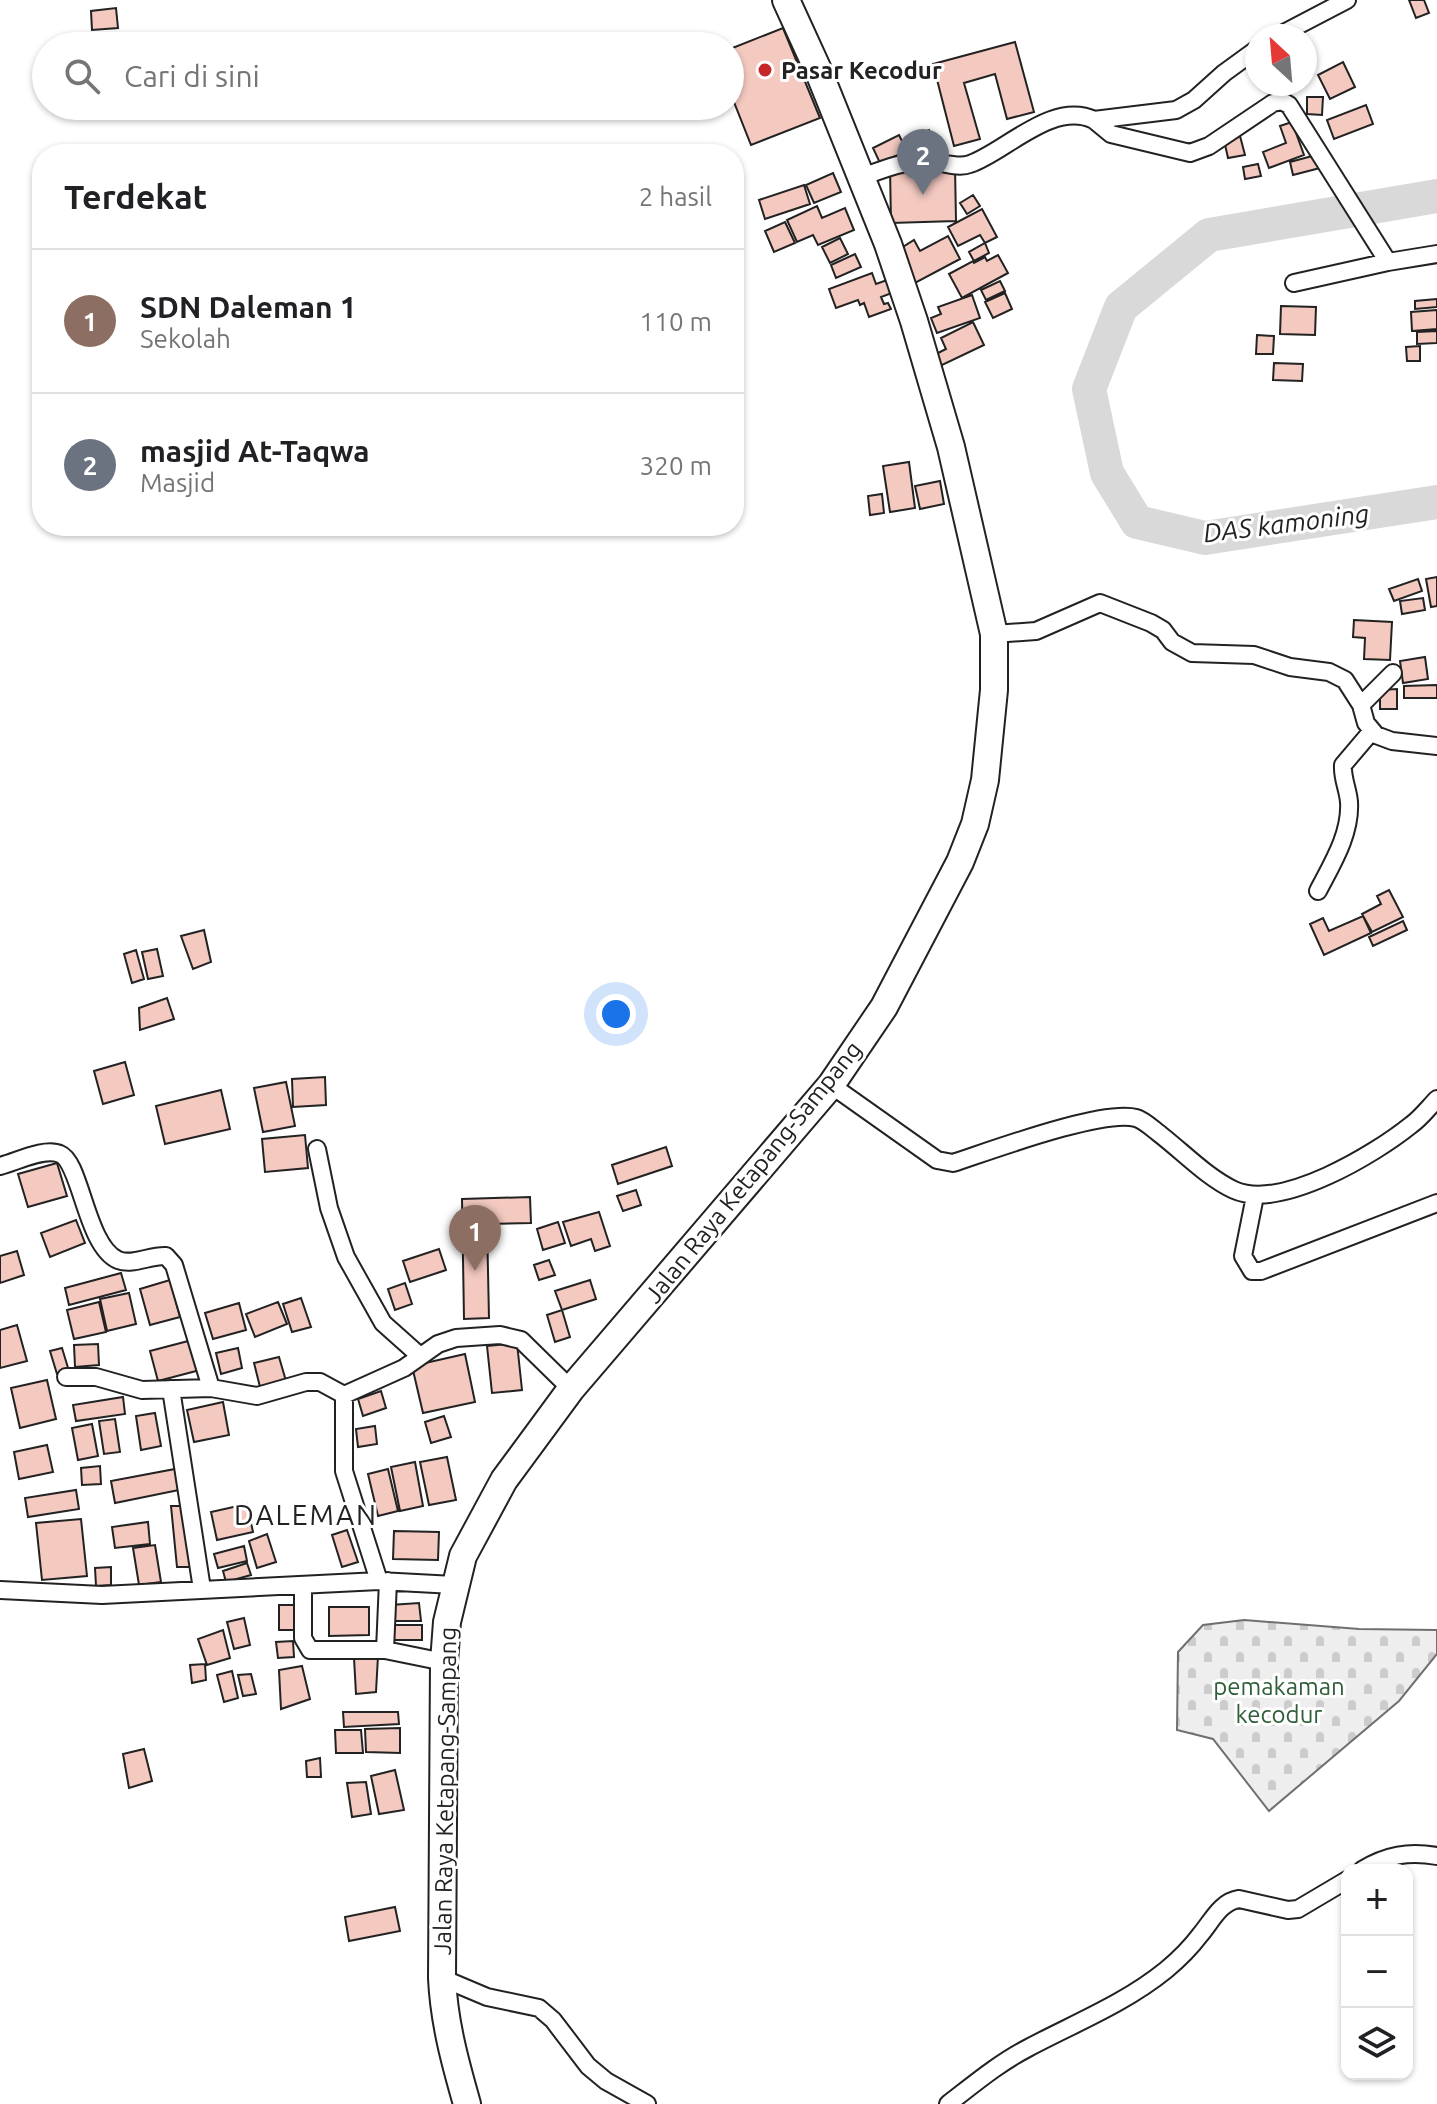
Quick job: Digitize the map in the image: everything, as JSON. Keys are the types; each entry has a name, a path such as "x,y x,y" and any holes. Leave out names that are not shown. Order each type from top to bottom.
{"main road":[{"name":"Jalan Raya Ketapang-Sampang","path":"467,2104 448,2037 442,1978 444,1662 447,1622 463,1556 504,1480 571,1389 831,1085 884,1007 960,862 975,824 985,780 994,690 994,634 951,447 914,321 862,177 786,0"}],"street":[{"path":"1301,24 1347,0"},
{"path":"1094,120 1176,110 1194,100 1245,59"},
{"path":"862,177 897,163 929,161 965,165 1023,132 1053,120 1087,116 1111,134 1190,153 1209,146 1273,103 1282,101 1289,105 1388,262"},
{"path":"1294,283 1437,254"},
{"path":"994,634 1036,631 1100,603 1151,623 1163,630 1172,642 1192,653 1254,655 1290,667 1329,672 1345,680 1361,705 1371,732 1392,741 1437,746"},
{"path":"1361,705 1393,673"},
{"path":"1318,891 1340,850 1348,820 1349,804 1343,765 1371,732"},
{"path":"831,1085 937,1160 953,1163 1049,1131 1110,1118 1136,1118 1234,1190 1255,1196 1288,1190 1357,1161 1413,1124 1437,1099"},
{"path":"317,1149 329,1208 346,1257 383,1323 420,1356"},
{"path":"0,1166 46,1153 58,1153 66,1158 71,1168 83,1206 106,1253 120,1261 133,1262 166,1256 174,1265 211,1388"},
{"path":"1255,1196 1243,1256 1252,1271 1261,1271 1437,1203"},
{"path":"344,1395 404,1368 438,1344 456,1338 512,1336 521,1340 571,1389"},
{"path":"66,1377 96,1377 142,1390 211,1388 257,1396 306,1382 320,1382 344,1395"},
{"path":"171,1389 202,1589"},
{"path":"344,1395 344,1471 384,1581 385,1650"},
{"path":"0,1590 102,1595 384,1581 454,1585"},
{"path":"303,1585 303,1638 310,1650 385,1650 444,1662"},
{"path":"1376,1864 1396,1855 1417,1853 1437,1856"},
{"path":"948,2104 1015,2056 1095,2015 1166,1969 1199,1938 1215,1915 1232,1900 1298,1909 1308,1906 1341,1884"},
{"path":"442,1978 487,1997 539,2008 553,2020 588,2066 606,2081 647,2104"}],"green space":[{"name":"pemakaman kecodur","path":"1244,1620 1359,1629 1437,1630 1437,1654 1399,1701 1269,1811 1213,1739 1177,1730 1178,1652 1203,1625"}],"building":[{"path":"1409,0 1424,0 1429,13 1416,18"},
{"path":"116,8 118,28 92,30 91,11"},
{"name":"Pasar Kecodur","path":"783,28 820,118 751,145 741,120 744,120 744,43"},
{"path":"1015,42 1034,112 1007,119 995,74 964,83 980,139 954,146 933,64"},
{"path":"1343,62 1355,87 1330,99 1318,75"},
{"path":"1307,97 1323,97 1322,115 1307,114"},
{"path":"1366,105 1373,124 1334,139 1327,120"},
{"path":"1292,122 1304,155 1269,168 1263,152 1286,143 1280,126"},
{"path":"929,130 934,141 911,151 906,140"},
{"path":"899,135 907,151 880,163 873,148"},
{"path":"1240,136 1245,155 1228,158 1224,140"},
{"path":"1316,155 1320,168 1293,175 1290,162"},
{"path":"1258,164 1261,176 1245,179 1243,167"},
{"path":"955,167 956,221 891,223 890,168"},
{"path":"833,173 841,192 814,203 806,185"},
{"path":"804,185 810,204 765,219 759,200"},
{"path":"973,195 980,206 967,214 960,203"},
{"path":"817,206 822,218 845,208 854,230 818,245 813,235 797,242 787,220"},
{"path":"982,209 997,237 985,243 980,235 958,246 948,227"},
{"path":"785,222 795,243 774,252 765,231"},
{"path":"948,236 960,259 915,283 898,250 914,240 920,251"},
{"path":"840,238 848,254 830,263 822,247"},
{"path":"985,243 989,253 974,261 969,252"},
{"path":"855,254 861,267 836,278 831,265"},
{"path":"998,255 1008,273 962,298 949,274 973,261 985,257 987,261"},
{"path":"872,273 876,284 887,280 892,293 881,297 891,309 869,317 864,303 860,305 858,300 836,308 829,289"},
{"path":"1000,281 1005,291 986,300 981,290"},
{"path":"1005,293 1012,309 993,318 985,302"},
{"path":"972,295 980,318 937,333 931,318 941,314 938,307"},
{"path":"1437,299 1437,307 1415,309 1415,301"},
{"path":"1281,306 1316,307 1315,335 1280,334"},
{"path":"1437,310 1437,329 1412,331 1411,312"},
{"path":"973,322 984,345 940,366 934,355 946,349 941,338"},
{"path":"1437,331 1437,343 1417,344 1417,332"},
{"path":"1257,335 1274,336 1273,354 1256,354"},
{"path":"1420,346 1420,361 1407,361 1406,347"},
{"path":"1274,363 1303,364 1302,381 1273,380"},
{"path":"909,462 915,508 890,512 883,466"},
{"path":"940,481 944,504 920,509 915,486"},
{"path":"882,494 884,513 870,515 868,496"},
{"path":"1437,577 1437,606 1431,607 1426,579"},
{"path":"1418,579 1422,591 1394,601 1389,589"},
{"path":"1423,598 1425,610 1402,614 1400,601"},
{"path":"1354,620 1392,622 1390,660 1364,659 1365,638 1353,637"},
{"path":"1425,657 1428,679 1403,683 1400,661"},
{"path":"1437,685 1437,698 1404,698 1404,686"},
{"path":"1397,689 1397,709 1380,709 1380,690"},
{"path":"1389,890 1403,917 1372,932 1362,914 1381,904 1377,896"},
{"path":"1363,916 1371,933 1324,955 1310,924 1323,918 1329,931"},
{"path":"1403,921 1407,930 1373,946 1369,937"},
{"path":"204,930 211,962 193,969 181,936"},
{"path":"157,949 163,976 148,979 142,952"},
{"path":"136,950 144,979 132,983 124,954"},
{"path":"167,998 174,1019 140,1030 139,1008"},
{"path":"125,1062 134,1095 103,1104 94,1071"},
{"path":"325,1077 326,1105 293,1107 292,1079"},
{"path":"286,1082 295,1126 263,1132 254,1088"},
{"path":"221,1090 230,1129 165,1144 156,1106"},
{"path":"305,1135 308,1168 265,1172 262,1139"},
{"path":"666,1147 672,1166 618,1184 612,1165"},
{"path":"57,1163 67,1196 28,1207 18,1174"},
{"path":"636,1190 641,1205 623,1211 617,1196"},
{"path":"530,1197 531,1223 487,1224 489,1318 464,1319 462,1199"},
{"path":"599,1212 610,1246 595,1251 591,1239 571,1246 563,1222"},
{"path":"76,1220 85,1243 50,1257 41,1233"},
{"path":"558,1222 565,1243 543,1250 537,1229"},
{"path":"439,1249 446,1270 410,1282 403,1261"},
{"path":"17,1251 24,1275 0,1283 0,1256"},
{"path":"549,1260 555,1275 539,1280 534,1265"},
{"path":"121,1273 126,1290 69,1305 65,1288"},
{"path":"170,1280 180,1317 150,1325 140,1289"},
{"path":"590,1280 596,1299 562,1310 555,1291"},
{"path":"405,1283 412,1304 395,1310 388,1289"},
{"path":"129,1293 136,1324 107,1331 100,1299"},
{"path":"301,1298 311,1327 292,1332 283,1304"},
{"path":"99,1302 106,1332 74,1339 67,1310"},
{"path":"278,1302 287,1324 255,1337 246,1314"},
{"path":"239,1303 246,1330 213,1339 205,1313"},
{"path":"562,1310 570,1337 555,1342 547,1315"},
{"path":"17,1325 27,1361 0,1368 0,1330"},
{"path":"192,1340 200,1370 158,1381 150,1351"},
{"path":"517,1343 522,1390 492,1393 487,1346"},
{"path":"98,1344 99,1365 75,1367 74,1345"},
{"path":"62,1348 69,1371 57,1374 50,1351"},
{"path":"238,1348 242,1368 221,1374 216,1353"},
{"path":"465,1354 475,1402 423,1413 412,1366"},
{"path":"279,1357 286,1381 260,1387 254,1363"},
{"path":"47,1380 56,1419 20,1428 11,1388"},
{"path":"381,1391 386,1408 363,1416 358,1399"},
{"path":"123,1397 125,1414 76,1421 73,1405"},
{"path":"223,1402 229,1435 194,1442 187,1410"},
{"path":"155,1413 161,1446 141,1450 136,1416"},
{"path":"444,1416 451,1437 431,1443 425,1422"},
{"path":"115,1419 120,1452 104,1454 99,1421"},
{"path":"92,1424 98,1456 78,1460 72,1428"},
{"path":"375,1426 377,1444 358,1447 356,1429"},
{"path":"47,1445 53,1472 19,1479 14,1452"},
{"path":"447,1457 456,1500 429,1505 420,1462"},
{"path":"415,1462 423,1506 400,1511 391,1467"},
{"path":"100,1466 101,1484 82,1485 81,1468"},
{"path":"175,1469 179,1490 115,1503 111,1481"},
{"path":"388,1469 398,1511 378,1516 368,1474"},
{"path":"76,1490 79,1509 28,1517 25,1498"},
{"path":"247,1504 253,1532 217,1540 211,1512"},
{"path":"171,1506 183,1506 191,1567 177,1567"},
{"path":"81,1519 87,1576 42,1580 36,1523"},
{"path":"148,1522 150,1544 115,1548 112,1527"},
{"path":"347,1530 358,1562 342,1567 332,1535"},
{"path":"394,1531 439,1532 438,1560 393,1559"},
{"path":"267,1534 276,1562 257,1568 249,1541"},
{"path":"155,1545 161,1582 139,1585 133,1548"},
{"path":"244,1546 247,1561 218,1568 214,1554"},
{"path":"247,1563 251,1575 226,1582 223,1571"},
{"path":"111,1567 111,1585 96,1586 95,1568"},
{"path":"419,1603 421,1621 392,1621 390,1605"},
{"path":"279,1605 295,1605 294,1630 279,1630"},
{"path":"329,1607 369,1607 369,1635 329,1636"},
{"path":"244,1618 250,1645 234,1649 227,1622"},
{"path":"392,1625 422,1625 422,1640 392,1640"},
{"path":"223,1630 230,1658 207,1665 198,1639"},
{"path":"293,1641 294,1657 278,1658 276,1642"},
{"path":"378,1656 376,1692 356,1694 354,1658"},
{"path":"205,1664 206,1680 192,1683 190,1665"},
{"path":"302,1666 310,1699 281,1709 279,1670"},
{"path":"232,1671 238,1698 224,1702 217,1675"},
{"path":"251,1674 256,1694 243,1696 238,1675"},
{"path":"343,1712 398,1712 399,1724 344,1727"},
{"path":"400,1728 400,1753 366,1752 365,1729"},
{"path":"335,1730 361,1730 363,1753 336,1753"},
{"path":"144,1749 152,1781 129,1788 123,1754"},
{"path":"320,1758 321,1777 307,1777 306,1761"},
{"path":"395,1770 404,1810 379,1814 371,1776"},
{"path":"366,1782 371,1814 352,1817 347,1783"},
{"path":"395,1907 400,1931 349,1941 345,1917"}],"waterway":[{"name":"DAS kamoning","path":"1437,196 1209,235 1121,307 1089,389 1107,473 1137,522 1205,538 1437,502"}],"place":[{"name":"Pasar Kecodur","path":"765,70"},
{"name":"masjid At-Taqwa","path":"923,195"},
{"name":"SDN Daleman 1","path":"475,1271"}],"district":[{"name":"DALEMAN","path":"306,1514"}]}
